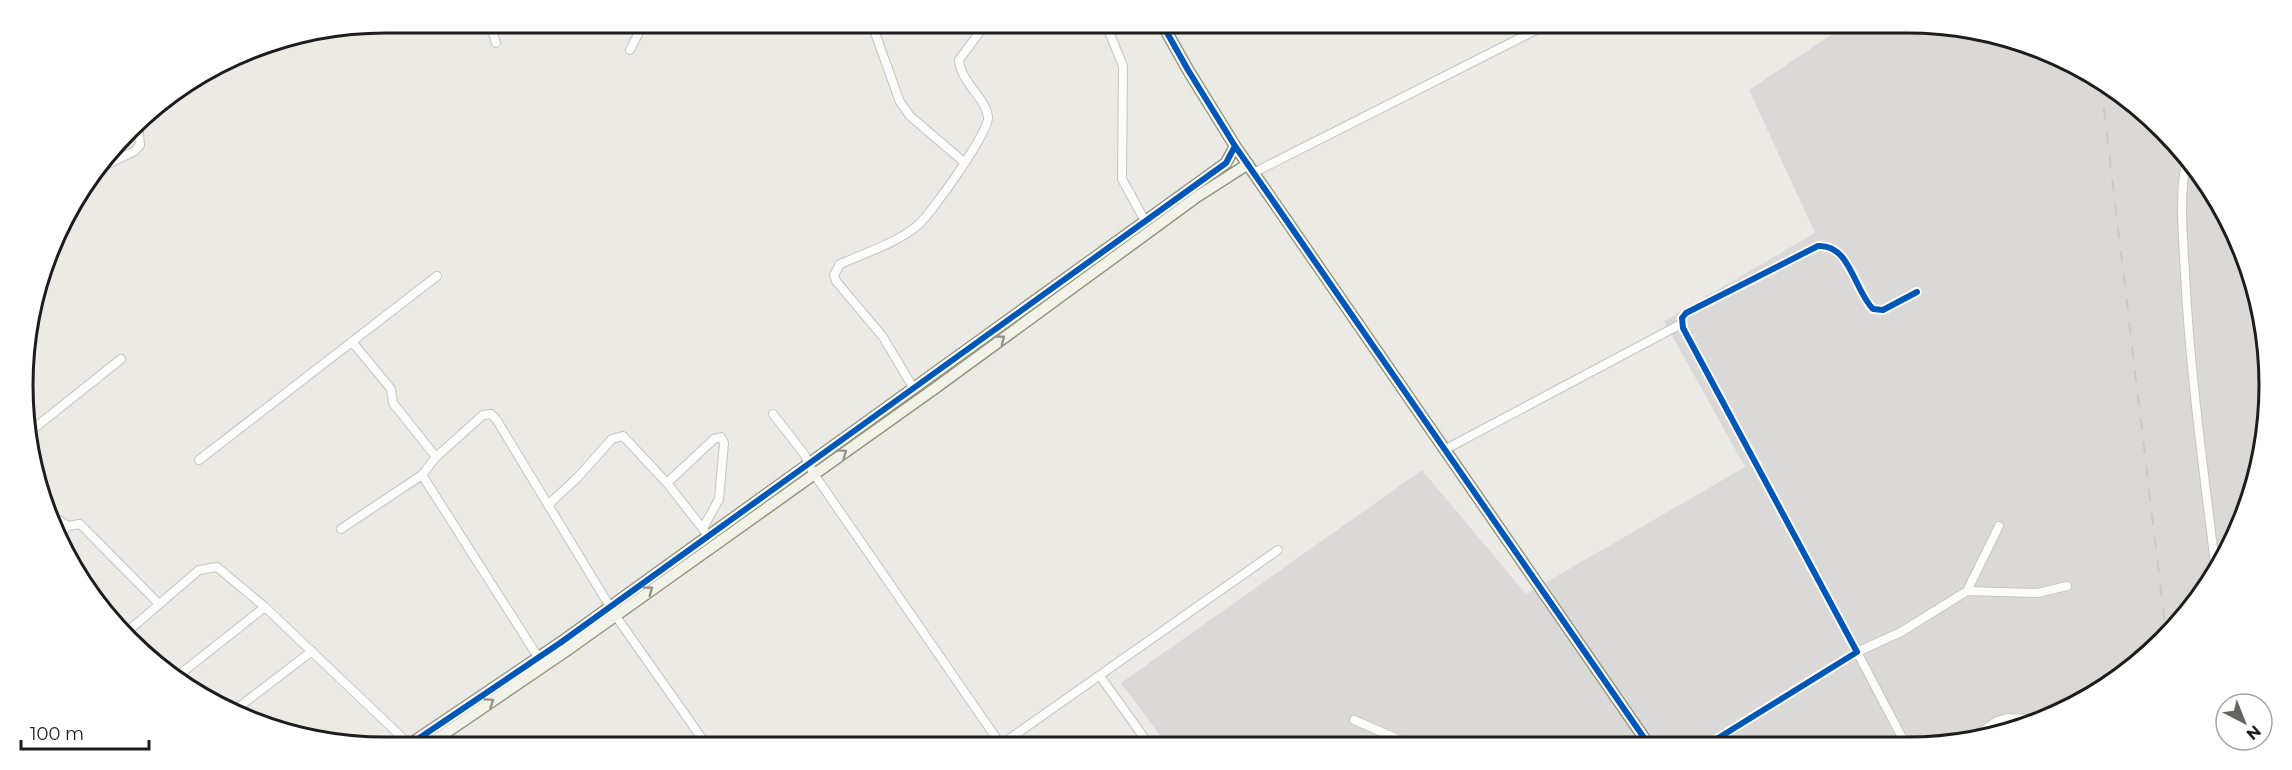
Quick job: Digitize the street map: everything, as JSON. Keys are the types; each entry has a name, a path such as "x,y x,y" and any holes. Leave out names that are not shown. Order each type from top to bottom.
{"street":[{"path":"493,33 496,43"},
{"path":"630,50 638,33"},
{"path":"875,33 900,102 910,116 965,163"},
{"path":"914,389 883,337 836,281 834,275 840,264 918,225 965,163 987,128 989,120 987,113 962,74 959,60 979,33"},
{"path":"1110,33 1123,66 1122,179 1145,221"},
{"path":"1167,33 1235,146 1644,737"},
{"path":"438,737 613,610 1198,196 1529,33"},
{"path":"113,161 135,151 140,145 139,133"},
{"path":"421,737 538,657 613,610 705,531 812,469 914,389 1226,163 1235,146"},
{"path":"2185,169 2183,178 2188,322 2214,557"},
{"path":"1446,449 1681,324 1686,313 1818,246 1827,245 1841,254 1873,309 1883,310 1917,292"},
{"path":"199,460 437,276"},
{"path":"1681,324 1902,737"},
{"path":"353,343 391,389 393,403 436,457"},
{"path":"36,427 121,358"},
{"path":"340,529 422,475 436,457 483,415 490,414 613,610 701,737"},
{"path":"773,414 994,737"},
{"path":"548,505 618,436 628,438 705,531"},
{"path":"667,483 714,438 721,437 724,443 719,499 705,531"},
{"path":"422,475 538,657"},
{"path":"60,521 68,526"},
{"path":"64,530 68,526 80,524 159,604"},
{"path":"1720,737 1857,652 1901,632 1967,591 2000,526"},
{"path":"1013,737 1278,550"},
{"path":"131,629 199,570 217,567 265,607 399,737"},
{"path":"1967,591 2044,592 2067,585"},
{"path":"182,673 265,607"},
{"path":"240,706 312,651"},
{"path":"1100,676 1144,737"},
{"path":"1988,727 2007,718 2019,718"},
{"path":"1354,720 1387,737"}],"shaded area":[{"path":"1834,33 1907,33 1953,36 1998,45 2063,69 2103,92 2139,120 2172,153 2200,189 2232,250 2252,316 2259,385 2252,454 2232,520 2200,581 2172,617 2139,650 2103,678 2063,701 1998,725 1953,734 1907,737 1161,737 1121,683 1422,470 1526,594 1745,467 1664,321 1815,233 1749,90"}],"railway":[{"path":"2102,91 2165,624"}],"cycle path":[{"path":"1167,33 1235,146 1643,737"},
{"path":"421,737 560,643 1226,163 1235,146"},
{"path":"1720,737 1857,652 1683,328 1682,318 1686,313 1818,246 1829,247 1844,260 1866,301 1873,309 1883,310 1917,292"}]}
